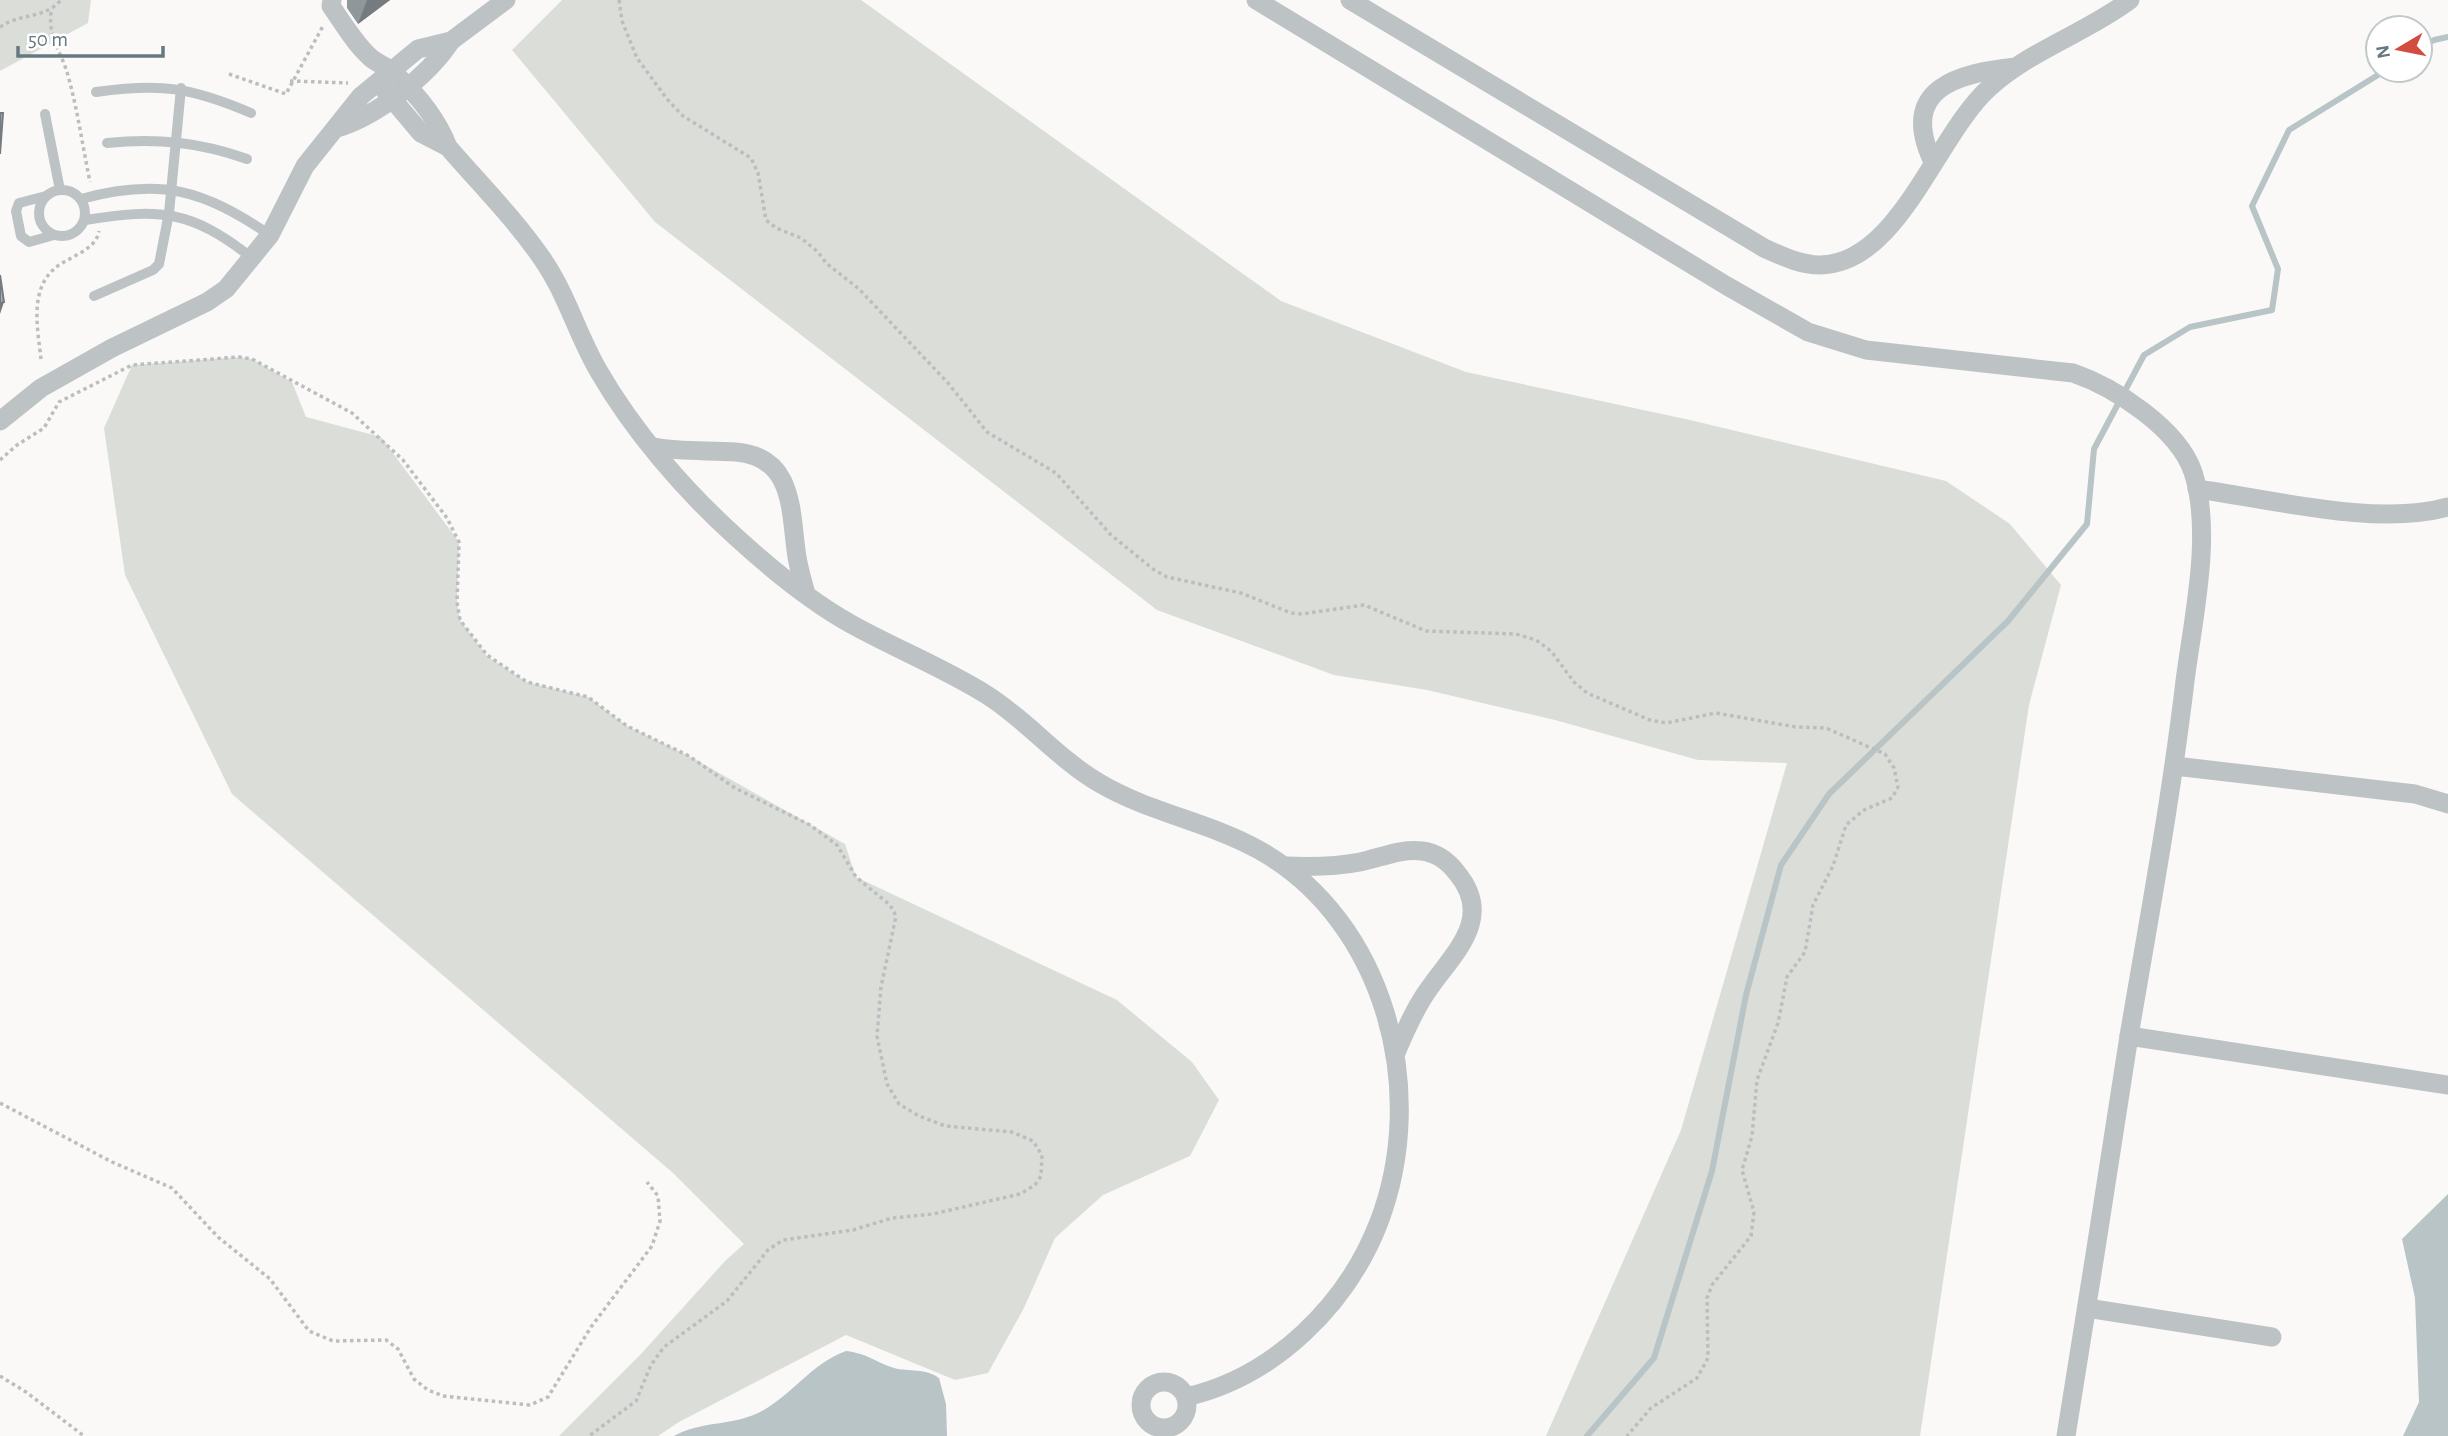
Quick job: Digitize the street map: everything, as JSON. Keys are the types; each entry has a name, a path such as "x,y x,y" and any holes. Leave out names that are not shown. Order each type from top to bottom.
{"street":[{"path":"331,0 331,6 398,92 421,133 448,147 541,257 559,286 598,370 681,482 734,536 806,594 845,621 992,698 1074,767 1101,784 1133,801 1223,833 1286,866 1313,887 1336,916 1379,993 1395,1055 1401,1118 1400,1148 1390,1193 1363,1256 1340,1293 1316,1323 1257,1368 1213,1391 1186,1397"},
{"path":"337,128 362,121 439,60 451,41 506,0"},
{"path":"1256,0 1808,332 1866,350 2073,373 2100,386 2167,431 2192,469 2197,489 2201,547 2175,766 2066,1436"},
{"path":"1350,0 1764,248 1798,263 1836,264 1867,249 1884,235 1968,111 1989,87 2017,66 2130,0"},
{"path":"0,421 41,388 111,348 207,302 226,289 270,234 304,166 361,96 418,49 451,41"},
{"path":"1933,162 1925,145 1923,127 1926,108 1939,88 1955,78 1975,72 2017,66"},
{"path":"654,447 682,452 736,452 758,456 771,466 788,491 797,558 806,594"},
{"path":"2197,489 2378,515 2412,514 2448,507"},
{"path":"2175,766 2415,794 2448,804"},
{"path":"2415,794 2448,790"},
{"path":"1286,866 1335,866 1410,851 1423,851 1438,855 1452,866 1468,887 1471,922 1466,936 1458,953 1425,994 1395,1055"},
{"path":"2129,1036 2448,1085"},
{"path":"2087,1308 2272,1337"}],"lane":[{"path":"96,92 146,85 181,88 251,113"},
{"path":"94,296 153,270 159,264 169,213 181,88"},
{"path":"45,114 60,190"},
{"path":"107,143 149,139 174,140 212,147 247,159"},
{"path":"81,199 85,219 82,227 69,236 54,235 29,242 21,236 17,206 23,200 46,196 60,190 68,190 81,199 170,189 228,206 270,234"},
{"path":"46,196 41,202 39,218 42,225 54,235"},
{"path":"85,219 142,212 169,213 196,221 223,235 252,258"}],"path":[{"path":"48,32 51,12 61,0"},
{"path":"619,0 622,21 637,58 667,99 682,116 751,158 758,173 766,220 776,228 801,238 818,252 826,263 859,289 948,383 987,432 1056,473 1111,535 1153,569 1167,577 1241,593 1291,613 1302,614 1364,605 1426,631 1516,634 1536,640 1551,651 1574,682 1587,693 1650,720 1666,723 1716,713 1796,727 1825,728 1885,754 1894,768 1898,787 1892,798 1864,810 1846,825 1833,866 1813,905 1805,952 1787,977 1778,1023 1757,1080 1752,1136 1742,1170 1754,1212 1751,1236 1712,1285 1707,1298 1708,1358 1697,1378 1651,1408 1627,1436"},
{"path":"0,27 12,18 51,12"},
{"path":"229,74 286,94 290,81 324,26 330,34"},
{"path":"0,460 17,445 44,428 59,402 132,365 239,357 252,359 352,413 403,460 447,518 459,542 457,603 460,620 487,656 527,682 588,697 627,726 689,756 735,788 810,825 837,845 856,877 890,905 896,916 881,987 877,1036 887,1084 899,1104 919,1116 946,1126 1012,1132 1033,1141 1042,1156 1041,1176 1035,1185 1020,1194 933,1214 892,1218 853,1230 783,1240 768,1250 727,1301 664,1347 651,1365 636,1401 589,1436"},
{"path":"0,1103 112,1163 172,1188 218,1237 270,1279 309,1331 333,1341 386,1340 398,1349 414,1379 428,1390 443,1396 530,1405 548,1397 591,1327 652,1246 660,1221 658,1196 648,1182"},
{"path":"0,1376 84,1436"}],"shaded area":[{"path":"0,0 91,0 88,23 0,71"},
{"path":"562,0 861,0 1281,301 1466,372 1690,420 1946,481 2010,524 2061,585 2029,705 1920,1436 1546,1436 1681,1130 1787,763 1698,760 1555,720 1427,690 1334,675 1157,610 655,222 512,50"},
{"path":"239,357 252,359 292,382 306,417 381,437 459,542 457,602 460,620 487,656 527,682 588,697 627,726 689,756 845,844 856,877 1117,1000 1192,1062 1219,1100 1190,1156 1103,1195 1055,1238 1024,1308 988,1373 955,1380 846,1335 679,1422 658,1436 559,1436 640,1355 726,1260 744,1244 673,1173 232,794 125,575 104,428 132,365"},
{"path":"2448,1194 2448,1436 2403,1436 2419,1402 2415,1298 2402,1239"},
{"path":"846,1351 894,1368 923,1371 939,1378 946,1404 947,1436 674,1436 694,1428 758,1413 822,1364"}],"building":[{"path":"0,113 3,113 0,154"},
{"path":"0,275 4,302 0,303"}],"waterway":[{"path":"2434,40 2448,37"},
{"path":"1587,1436 1654,1358 1712,1171 1746,995 1781,865 1829,794 2008,621 2087,524 2094,449 2144,355 2190,327 2272,310 2278,269 2252,206 2289,130 2364,84"}]}
